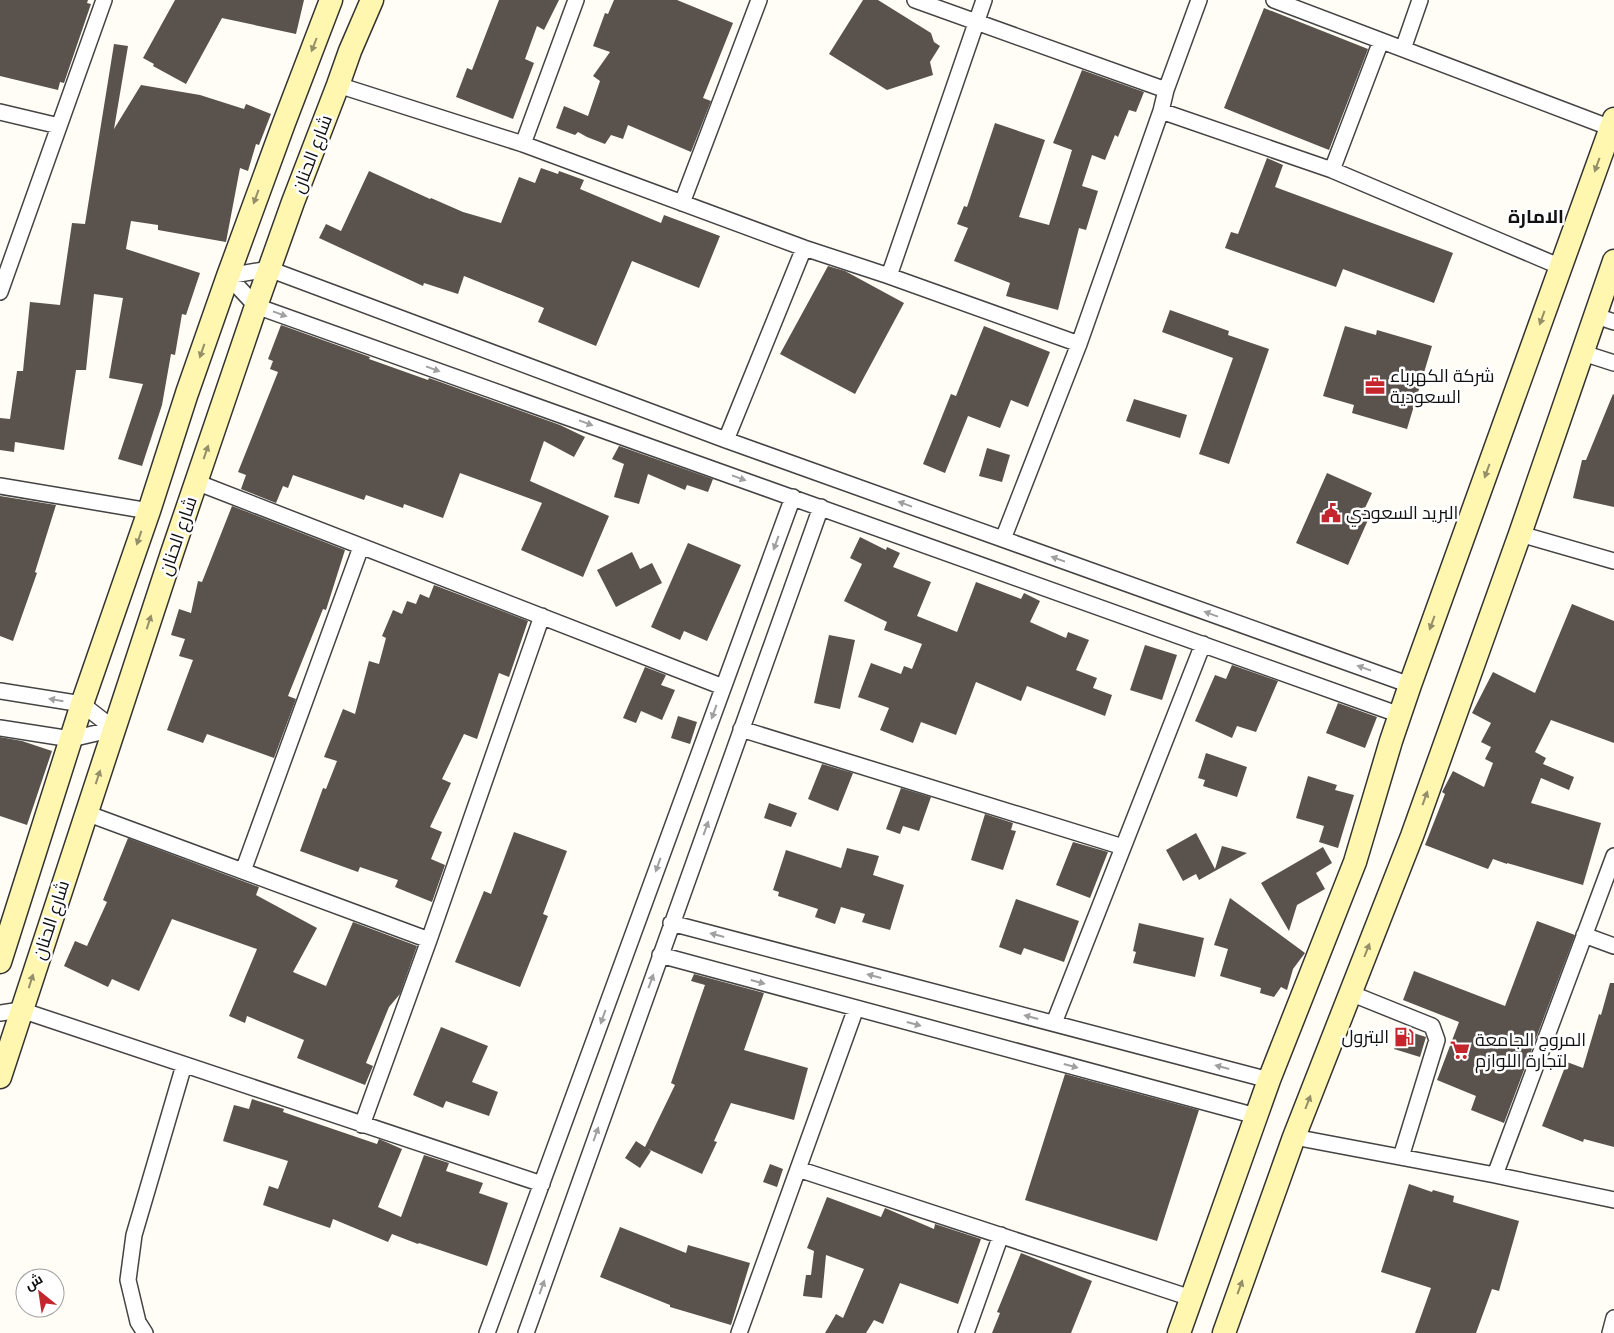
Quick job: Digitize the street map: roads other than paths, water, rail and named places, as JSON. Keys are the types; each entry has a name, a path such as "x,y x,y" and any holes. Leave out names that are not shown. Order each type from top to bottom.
{"street":[{"path":"0,292 104,0"},
{"name":"شارع الحنان","path":"0,962 82,704 228,276 331,0"},
{"name":"شارع الحنان","path":"0,1077 10,1012 86,813 269,269 350,51 372,0"},
{"path":"523,144 576,0"},
{"path":"682,203 759,0"},
{"path":"915,0 1166,90"},
{"path":"889,276 984,0"},
{"path":"1003,539 1079,344 1161,111 1166,90 1199,0"},
{"path":"1178,1333 1269,1080 1355,862 1410,685 1612,123 1381,41 1274,0"},
{"path":"1403,48 1420,0"},
{"path":"1332,170 1381,41"},
{"path":"338,85 523,144 804,248 889,276 1079,344"},
{"path":"1161,111 1332,170 1561,267"},
{"path":"0,112 59,126"},
{"path":"726,440 804,248"},
{"path":"1224,1333 1294,1137 1412,836 1583,353 1605,319 1614,261"},
{"path":"228,276 269,269 726,440 1410,685"},
{"path":"228,276 256,306 1400,715"},
{"path":"1583,353 1614,363"},
{"path":"196,482 723,687"},
{"path":"0,486 148,511"},
{"path":"487,1333 793,497"},
{"path":"526,1333 821,507"},
{"path":"1520,534 1614,561"},
{"path":"243,871 361,547"},
{"path":"362,1125 542,616"},
{"path":"1054,1023 1203,644"},
{"path":"0,691 82,704 114,729"},
{"path":"0,728 71,740 114,729"},
{"path":"741,730 1123,847"},
{"path":"86,813 429,940"},
{"path":"1496,1175 1614,856"},
{"path":"671,923 1269,1080"},
{"path":"1584,934 1614,946"},
{"path":"660,955 1256,1116"},
{"path":"1350,993 1432,1026 1438,1040 1401,1157"},
{"path":"740,1333 856,1008"},
{"path":"10,1012 184,1065 542,1184"},
{"path":"145,1333 138,1322 128,1280 134,1235 184,1065"},
{"path":"1294,1137 1496,1175 1614,1200"},
{"path":"798,1169 1191,1298"},
{"path":"966,1333 1001,1236"},
{"path":"1610,1333 1614,1318"}],"place":[{"name":"شركة الكهرباء السعودية","path":"1375,386"},
{"name":"البريد السعودي","path":"1331,513"},
{"name":"البترول","path":"1404,1037"},
{"name":"المروج الجامعة لتجارة اللوازم","path":"1460,1050"}],"district":[{"name":"الامارة","path":"1536,216"}]}
